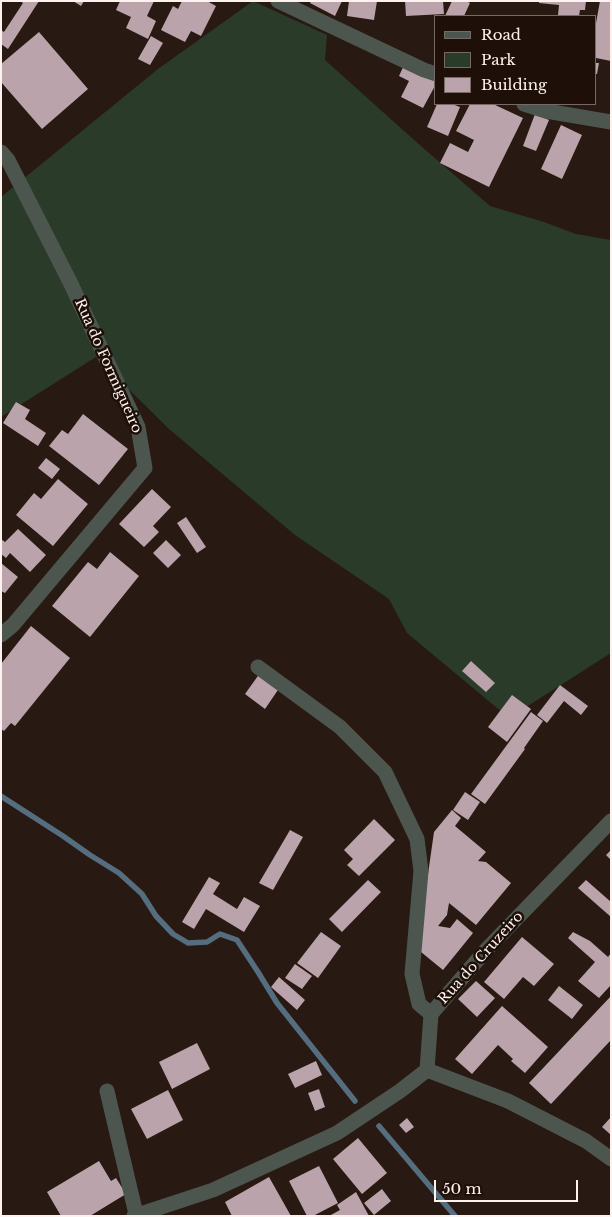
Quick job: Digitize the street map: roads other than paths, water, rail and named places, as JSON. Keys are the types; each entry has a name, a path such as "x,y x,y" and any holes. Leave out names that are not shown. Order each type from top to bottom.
{"street":[{"path":"278,1 434,73"},
{"path":"527,105 546,111 611,122"},
{"name":"Rua do Formigueiro","path":"1,152 8,160 70,282 138,427 144,468 13,625 1,635"},
{"path":"258,667 340,727 385,772 417,839 421,871 412,974 418,1004 431,1014"},
{"name":"Rua do Cruzeiro","path":"426,1070 431,1014 486,950 611,821"},
{"path":"107,1091 135,1215 213,1190 337,1133 400,1091 426,1070 508,1100 586,1141 611,1159"}],"waterway":[{"path":"1,796 119,873 142,894 156,916 173,934 188,943 207,942 220,934 237,940 277,1003 355,1101"},
{"path":"379,1126 455,1216"}]}
